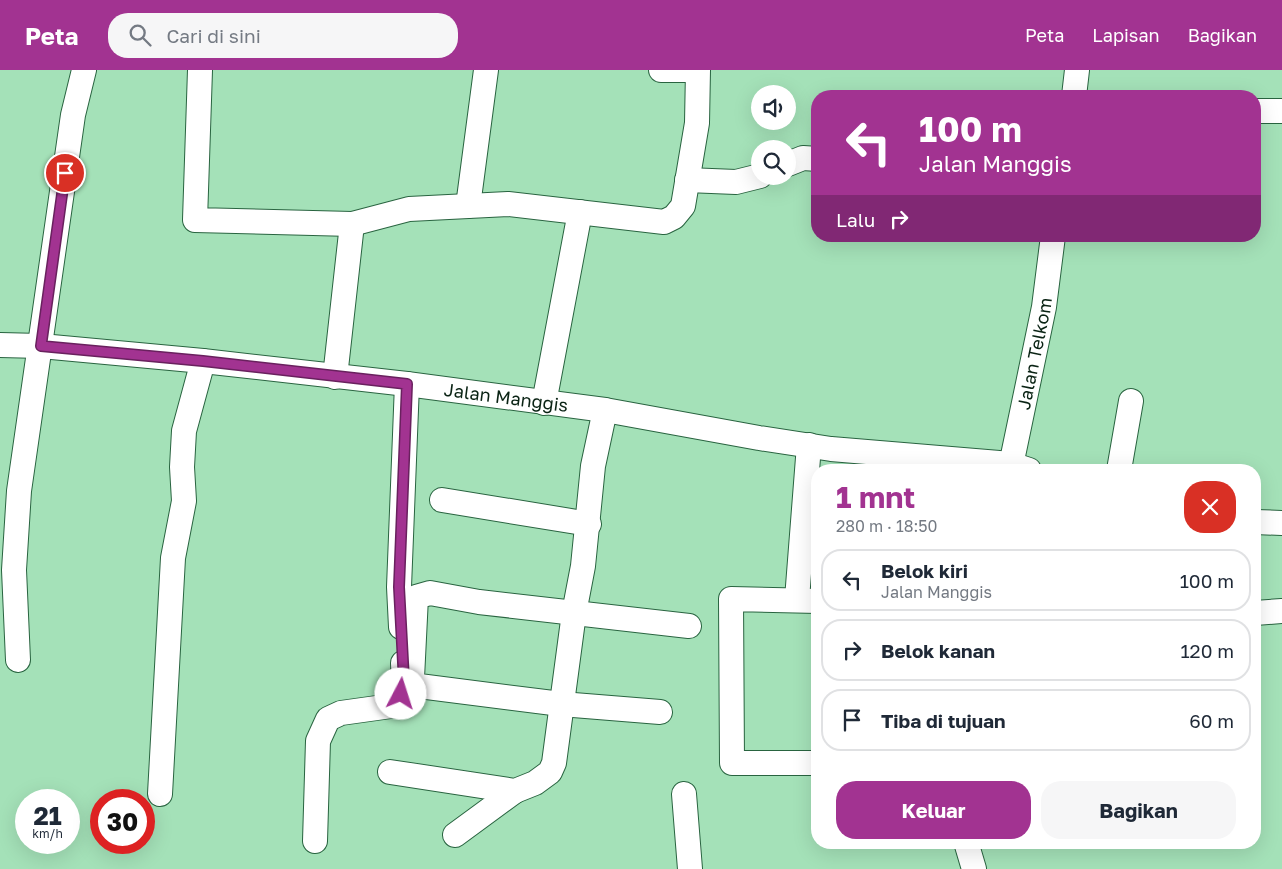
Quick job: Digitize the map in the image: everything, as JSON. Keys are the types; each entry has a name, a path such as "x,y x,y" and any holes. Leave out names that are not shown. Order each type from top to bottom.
{"street":[{"path":"18,660 14,570 19,491 73,115 84,70"},
{"path":"200,70 194,220 352,224 409,209 508,204 664,222 674,217 683,206 697,123 698,70"},
{"path":"468,206 486,70"},
{"path":"661,70 689,70"},
{"path":"1075,90 1077,70"},
{"path":"1261,111 1282,111"},
{"path":"796,161 803,158 811,159"},
{"path":"687,180 736,182 751,178"},
{"path":"544,403 580,212"},
{"path":"335,377 352,224"},
{"name":"Jalan Telkom","path":"1018,464 1044,307 1052,242"},
{"name":"Jalan Manggis","path":"0,345 41,346 203,361 407,384 605,410 809,445 981,464"},
{"path":"160,794 173,558 184,501 182,468 184,431 203,361"},
{"path":"315,841 318,741 328,719 341,713 392,706 401,694 404,681 399,587 407,384"},
{"path":"1120,464 1130,401"},
{"path":"455,836 515,791 535,783 550,772 554,762 574,613 589,524 593,466 605,410"},
{"path":"809,445 807,600 731,599 732,763 811,763"},
{"path":"442,500 589,524"},
{"path":"1261,522 1282,523"},
{"path":"660,712 561,704 426,688 414,684 412,678 416,597 430,593 478,602 689,626"},
{"path":"1261,613 1282,611 1282,606"},
{"path":"390,772 515,791"},
{"path":"684,794 690,869"},
{"path":"968,849 974,869"}],"route":[{"path":"65,173 41,346 203,361 407,384 399,587 404,681 401,694"}]}
